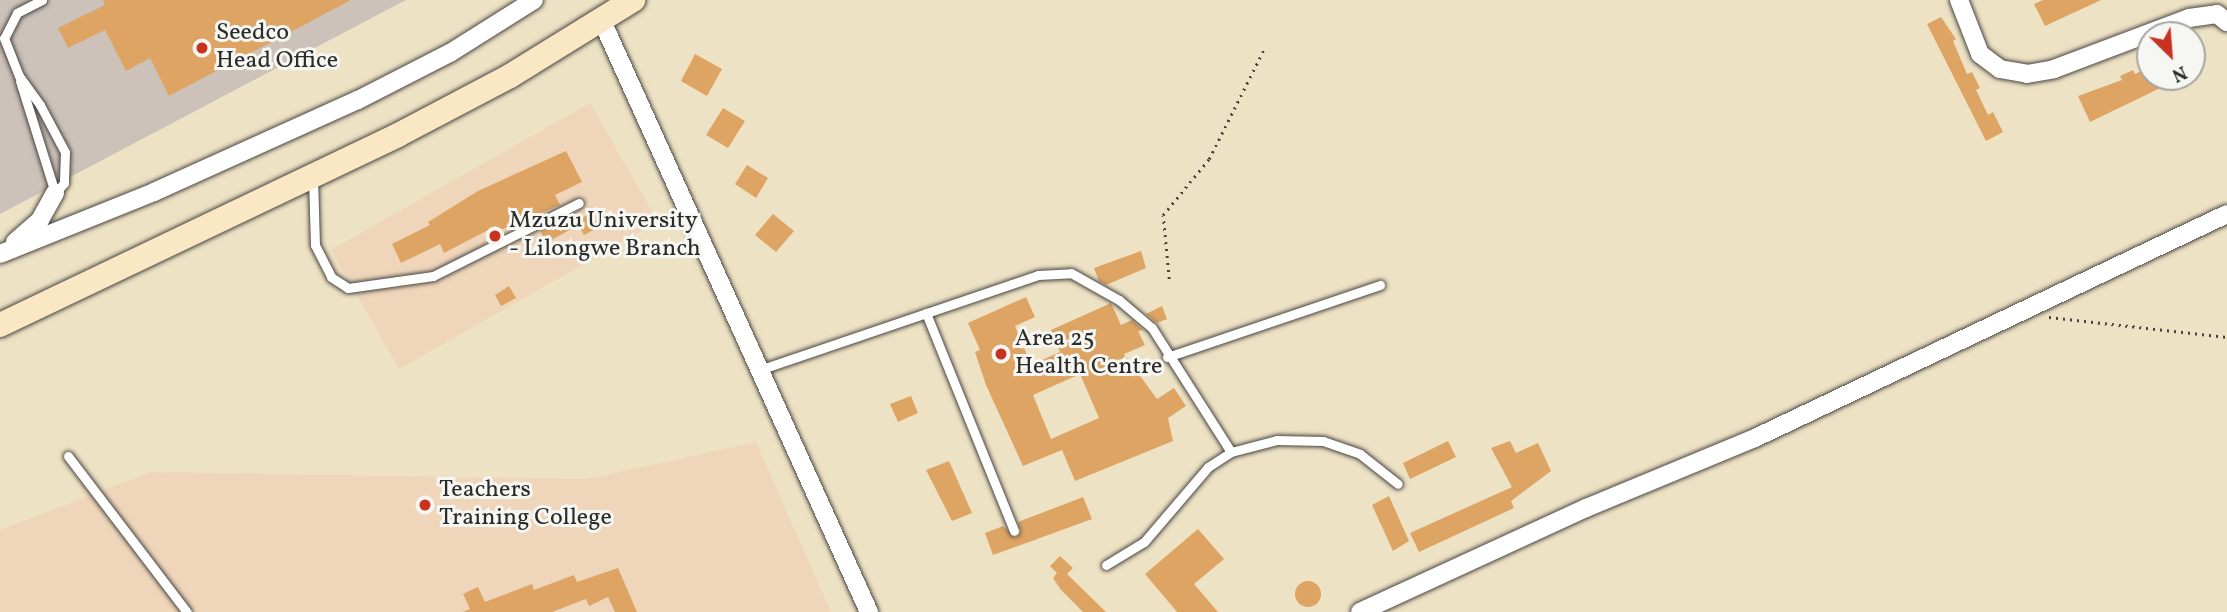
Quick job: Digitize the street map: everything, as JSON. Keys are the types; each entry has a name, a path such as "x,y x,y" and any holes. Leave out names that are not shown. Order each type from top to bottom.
{"main road":[{"path":"0,325 313,176 510,76 633,0"}],"street":[{"path":"0,253 154,192 358,100 450,53 534,0"},
{"path":"1959,0 1980,54 2000,69 2027,74 2054,69 2189,18 2217,15 2227,22"},
{"path":"602,20 869,612"},
{"path":"0,253 29,232 55,193"},
{"path":"1360,612 1586,508 1755,438 2227,214"}],"lane":[{"path":"42,0 17,13 8,25 6,51 19,76 40,105 65,152 64,183 55,193"},
{"path":"19,76 55,193"},
{"path":"313,176 315,245 331,276 348,288 433,276 579,204"},
{"path":"759,370 1038,275 1071,273 1119,300 1152,328 1167,357 1231,452"},
{"path":"1167,357 1380,285"},
{"path":"926,313 1014,531"},
{"path":"1106,565 1144,542 1208,467 1231,452 1277,440 1322,441 1360,454 1398,484"},
{"path":"68,456 187,612"}],"path":[{"path":"1169,279 1163,215 1209,159 1264,49"},
{"path":"2017,314 2227,337"}],"shaded area":[{"path":"0,0 406,0 0,214"},
{"name":"Mzuzu University - Lilongwe Branch","path":"590,103 658,222 399,369 331,250"},
{"name":"Teachers Training College","path":"756,442 831,612 0,612 0,530 151,472 588,479"}],"building":[{"name":"Seedco Head Office","path":"103,0 351,0 169,96 150,58 126,71 105,30 68,48 58,28 105,5"},
{"path":"2043,0 2101,0 2045,26 2034,4"},
{"path":"1941,17 1956,39 1953,41 1967,74 1972,72 1980,88 1976,90 1988,115 1993,112 2003,132 1986,141 1927,24"},
{"path":"695,54 722,69 707,96 681,81"},
{"path":"2133,70 2136,91 2154,91 2090,122 2078,96 2122,80 2120,76"},
{"path":"723,108 745,121 728,148 706,135"},
{"path":"566,151 582,182 555,195 560,205 498,231 496,226 444,253 440,244 401,263 392,244 430,225 428,222 478,191"},
{"path":"747,165 768,178 756,198 735,184"},
{"path":"591,213 599,227 584,235 576,221"},
{"path":"773,214 794,231 776,252 755,235"},
{"path":"567,217 573,228 546,243 540,230"},
{"path":"1141,251 1146,268 1106,285 1099,281 1094,268"},
{"path":"509,286 516,298 501,306 495,295"},
{"path":"1026,297 1035,317 1015,326 1031,365 1060,352 1051,330 1111,303 1121,325 1132,320 1143,330 1138,331 1145,345 1124,354 1157,399 1174,388 1186,406 1168,418 1173,441 1075,481 1062,450 1023,466 986,385 975,352 980,350 968,323","holes":["1080,374 1099,418 1051,439 1033,395"]},
{"path":"1162,306 1167,319 1157,323 1146,314"},
{"path":"911,396 918,413 898,422 890,404"},
{"path":"1448,441 1456,457 1410,479 1403,463"},
{"path":"1510,441 1516,453 1538,443 1551,471 1511,501 1514,508 1419,552 1410,533 1512,487 1491,448"},
{"path":"949,461 972,513 952,521 926,470"},
{"path":"1389,496 1409,541 1393,551 1372,505"},
{"path":"1083,497 1092,519 993,555 985,533 1003,526 1016,538 1021,531 1018,522"},
{"path":"1198,529 1224,559 1194,584 1218,612 1177,612 1145,574"},
{"path":"1060,556 1073,568 1067,574 1106,612 1083,612 1061,590 1053,578 1057,573 1050,566"},
{"path":"618,568 637,612 615,612 608,597 589,606 586,599 552,612 463,612 470,609 463,594 478,587 485,602 532,584 534,590 574,575 577,582"},
{"path":"1308,581 1317,585 1321,594 1317,603 1308,607 1299,603 1295,594 1299,585"}],"place":[{"name":"Seedco Head Office","path":"202,48"},
{"name":"Mzuzu University - Lilongwe Branch","path":"495,236"},
{"name":"Area 25 Health Centre","path":"1001,354"},
{"name":"Teachers Training College","path":"425,505"}]}
